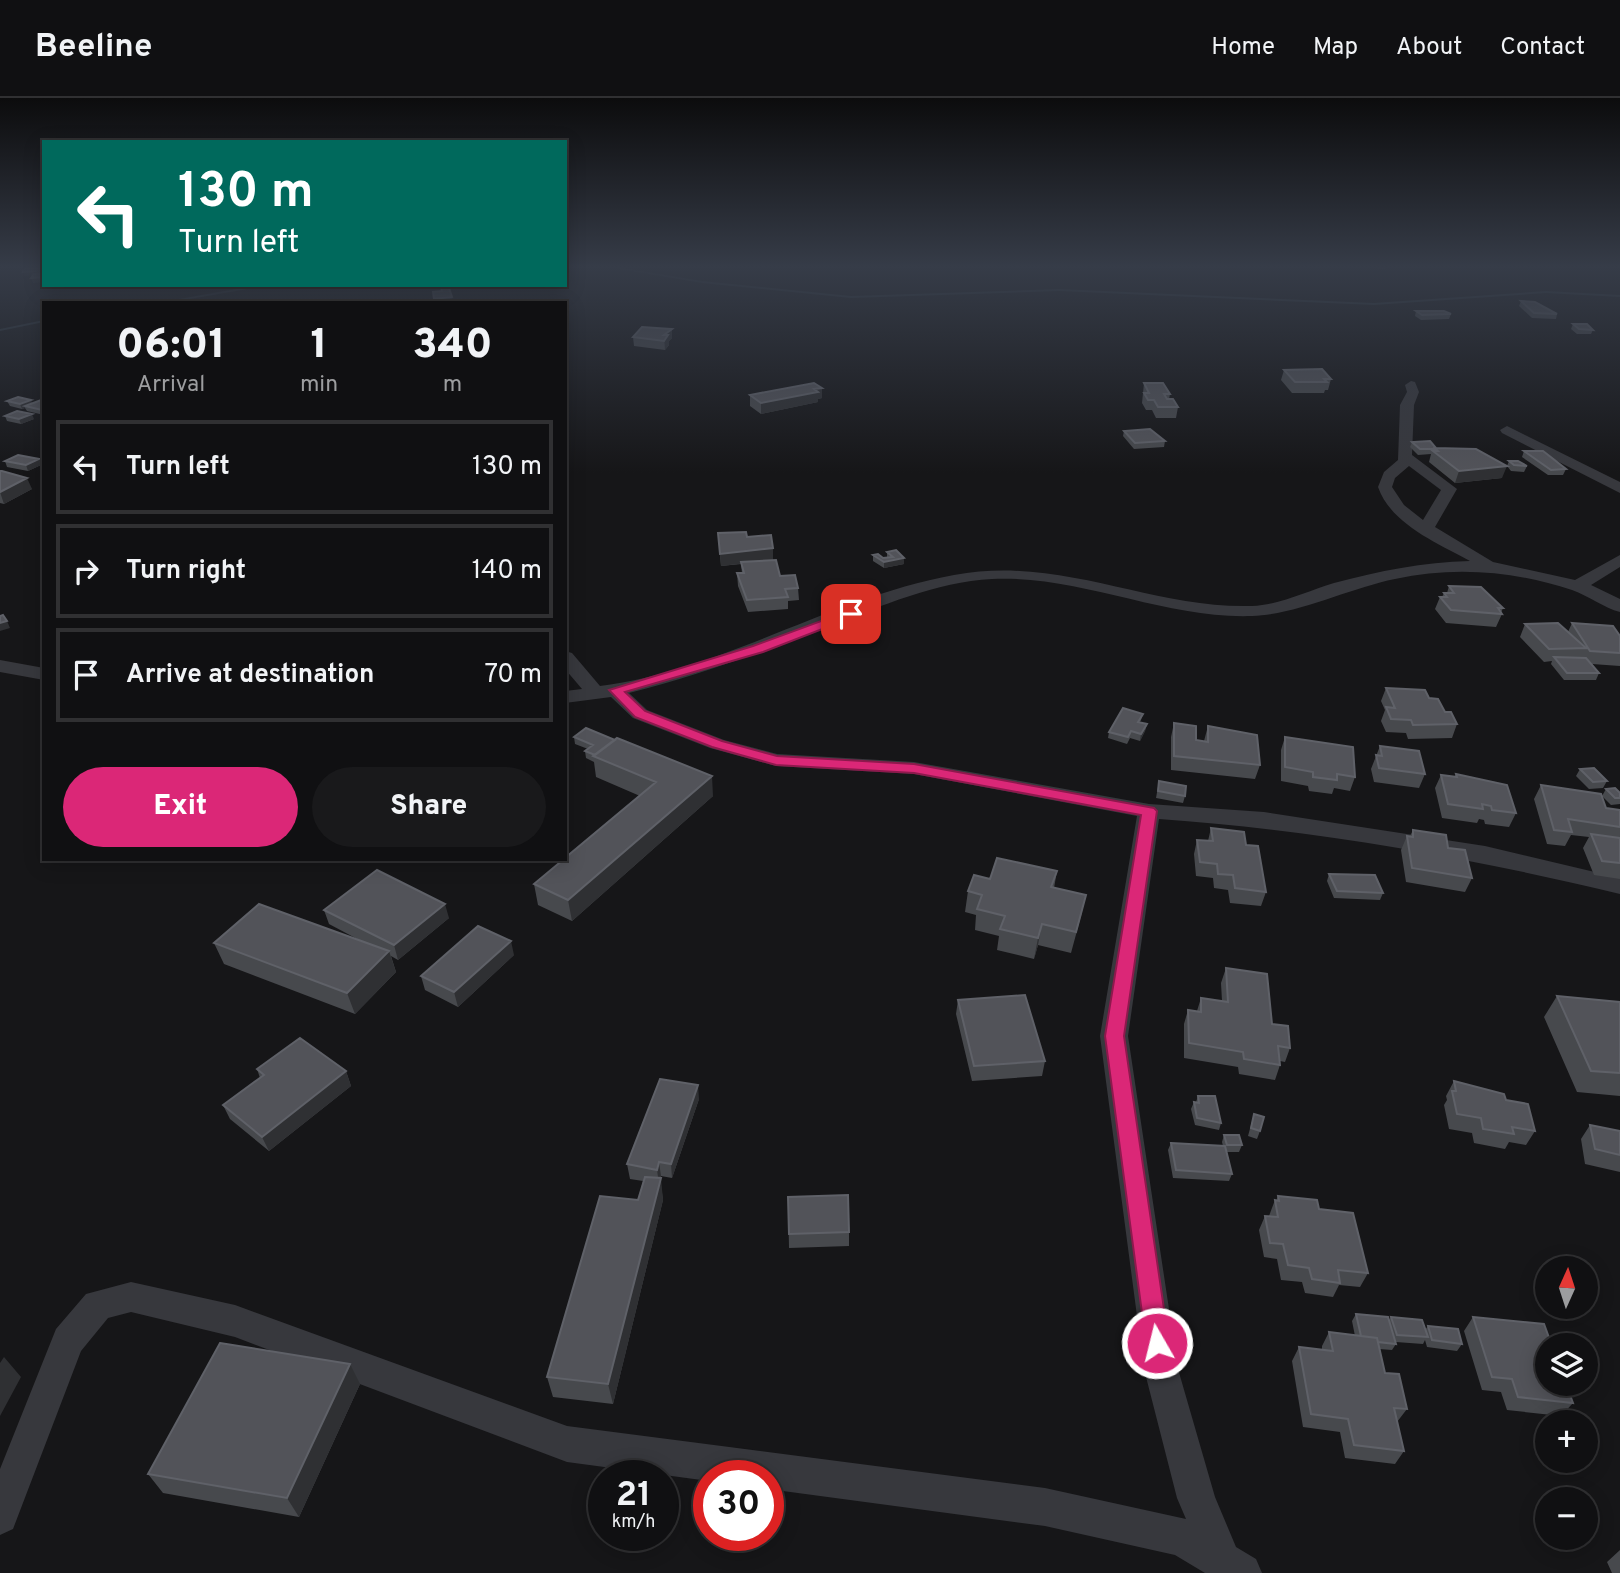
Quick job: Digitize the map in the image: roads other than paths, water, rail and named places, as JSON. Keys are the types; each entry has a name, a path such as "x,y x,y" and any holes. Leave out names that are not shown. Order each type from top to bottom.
{"street":[{"path":"1411,385 1413,392 1407,405 1405,462 1387,476 1385,486 1388,497 1402,512 1488,564"},
{"path":"1507,430 1620,488"},
{"path":"1405,456 1449,489 1427,527"},
{"path":"1578,586 1620,560"},
{"path":"567,697 606,692 758,649 898,596 954,579 1000,574 1039,575 1215,609 1254,611 1384,575 1449,565 1488,564 1536,573 1578,586 1620,607"},
{"path":"567,659 606,692 640,714 717,744 776,760 914,768 1149,811 1278,821 1485,854 1620,886"},
{"path":"0,666 42,674"},
{"path":"1149,811 1114,1036 1161,1369 1196,1498 1231,1570"},
{"path":"0,1516 68,1341 97,1305 131,1297 235,1321 567,1444 1045,1507 1182,1537 1231,1570"}]}
